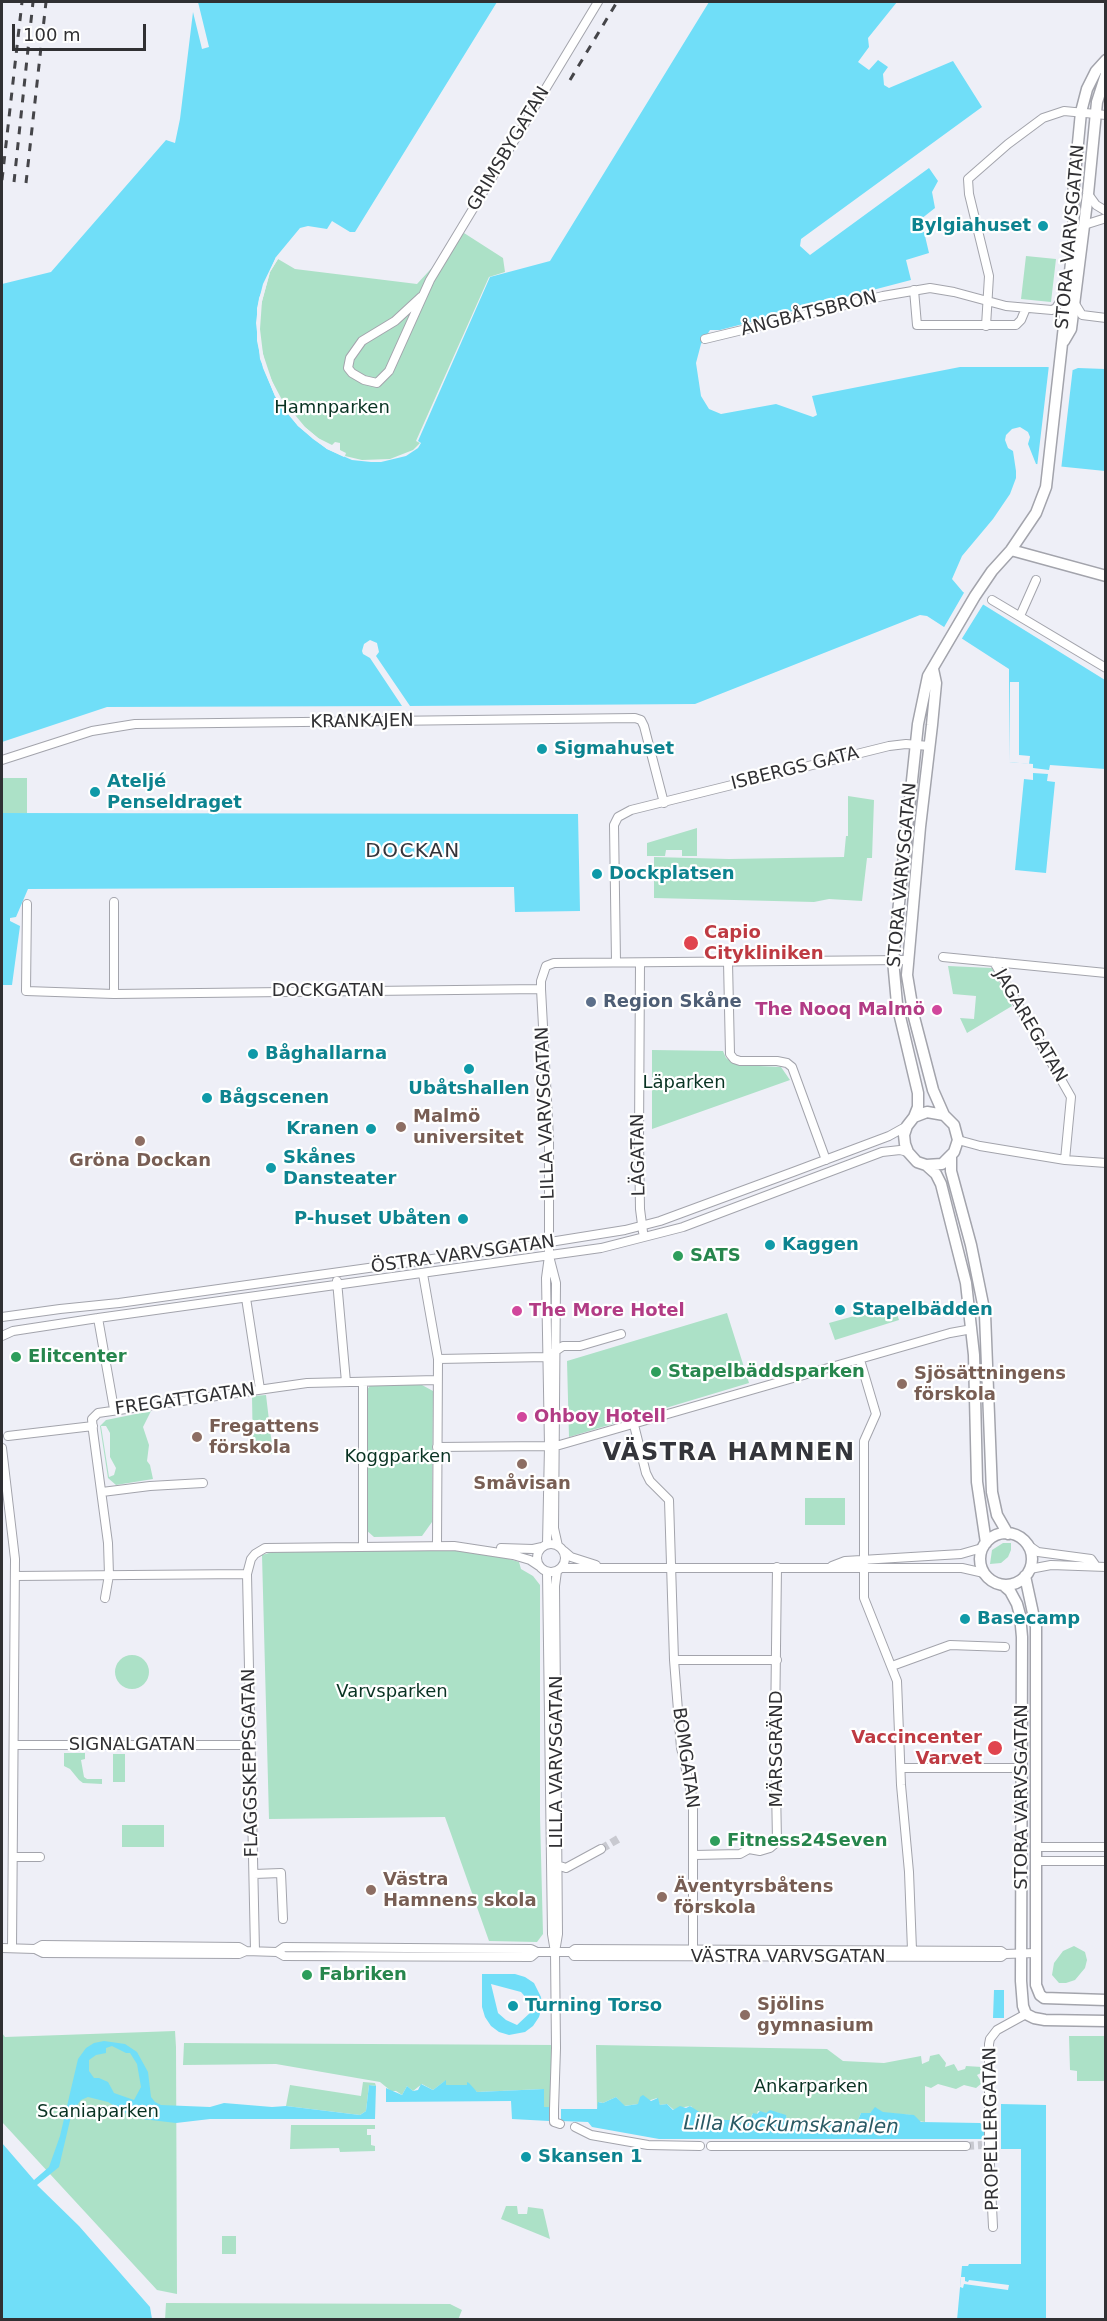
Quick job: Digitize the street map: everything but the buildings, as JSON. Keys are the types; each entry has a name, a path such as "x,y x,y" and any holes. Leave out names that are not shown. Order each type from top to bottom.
{"street":[{"name":"GRIMSBYGATAN","path":"421,297 395,321 362,341 350,358 348,368 352,373 378,383 389,371 421,297 598,2"},
{"name":"STORA VARVSGATAN","path":"1062,344 1062,327 1074,236 1073,195 1081,112 1087,89 1096,71 1106,60"},
{"name":"STORA VARVSGATAN","path":"1062,344 1071,329 1088,194 1101,115 1098,94 1106,74"},
{"path":"986,326 989,276 969,194 968,179 1008,144 1043,118 1064,111 1101,115"},
{"path":"1088,194 1096,205 1106,211"},
{"path":"1084,225 1106,218"},
{"name":"ÅNGBÅTSBRON","path":"705,339 873,298 930,288 988,301 1045,310 1056,308 1070,276"},
{"path":"914,290 917,325 1016,325 1026,308"},
{"path":"1074,302 1082,315 1106,318"},
{"path":"1062,344 1046,487 1036,513 1011,550 1106,576"},
{"name":"STORA VARVSGATAN","path":"908,1152 904,1141 918,1107 918,1093 897,1004 893,960 907,838 914,745 928,676 975,596 992,571 1011,550"},
{"path":"1020,616 1036,580"},
{"path":"992,600 1106,668"},
{"name":"STORA VARVSGATAN","path":"933,669 936,683 907,960 914,1017 933,1090 944,1115 954,1125 958,1140"},
{"name":"KRANKAJEN","path":"2,760 92,731 135,724 635,718 641,720 644,726 663,803"},
{"name":"ISBERGS GATA","path":"663,803 693,793 889,746 929,746"},
{"path":"663,803 631,810 618,817 614,825 616,963 907,960"},
{"path":"114,902 114,994"},
{"name":"DOCKGATAN","path":"27,904 26,991 114,994 541,989"},
{"path":"943,957 1106,973"},
{"path":"728,962 730,1054 740,1061 777,1061 787,1063 792,1067 826,1160"},
{"name":"JAGAREGATAN","path":"994,962 1071,1097 1065,1160"},
{"name":"LILLA VARVSGATAN","path":"560,1547 554,1528 547,1357 549,1138 541,989 544,969 554,963 616,963"},
{"name":"LÄGATAN","path":"640,963 638,1110 642,1227 645,1238"},
{"path":"911,1121 927,1112 944,1115"},
{"name":"ÖSTRA VARVSGATAN","path":"2,1317 119,1304 642,1227 889,1136 911,1121"},
{"path":"1008,1534 997,1515 990,1481 989,1378 985,1314 972,1245 951,1171 951,1156 958,1140 980,1146 1065,1160 1106,1163"},
{"name":"ÖSTRA VARVSGATAN","path":"2,1336 13,1331 98,1318 601,1248 645,1238 709,1218 882,1152 900,1150 908,1152"},
{"path":"908,1152 917,1162 926,1165 942,1164 951,1156"},
{"path":"926,1165 936,1174 941,1184 966,1283 975,1378 976,1482 984,1546 980,1561 984,1573"},
{"name":"LILLA VARVSGATAN","path":"545,1546 556,1350 556,1278 549,1256"},
{"path":"336,1273 346,1382"},
{"path":"423,1274 438,1359 437,1546"},
{"path":"246,1299 260,1389"},
{"path":"98,1318 114,1409"},
{"path":"437,1447 552,1446 634,1425 950,1333 972,1329"},
{"path":"438,1359 547,1357 563,1346 580,1346 621,1334"},
{"path":"860,1360 876,1414 864,1441 864,1598 897,1681 912,1950"},
{"name":"FREGATTGATAN","path":"105,1598 109,1575 108,1543 92,1419 98,1413 307,1383 437,1380"},
{"path":"363,1382 363,1547"},
{"path":"8,1436 93,1425"},
{"name":"BOMGATAN","path":"634,1425 646,1473 669,1500 674,1660 681,1748 693,1800 693,1949"},
{"path":"2,1448 11,1515 15,1576 12,1948 2,1948"},
{"path":"102,1492 150,1486 203,1484"},
{"path":"824,1568 845,1561 864,1559 961,1554 984,1546 996,1536 1008,1534 1019,1537 1038,1552 1091,1560 1101,1566"},
{"name":"STORA VARVSGATAN","path":"1028,1545 1032,1557 1026,1586 1036,1627 1036,1985 1040,1995 1050,1999 1106,2000"},
{"path":"15,1576 247,1574 251,1559 265,1548 437,1546 524,1549 545,1546 560,1547 571,1557 608,1568"},
{"path":"543,1569 537,1557 545,1546"},
{"path":"559,1570 565,1560 560,1547"},
{"path":"481,1549 530,1560 543,1569 559,1570 671,1567 962,1568 984,1573"},
{"path":"1003,1585 1019,1582 1028,1573 1050,1565 1089,1568 1101,1566"},
{"name":"MÄRSGRÄND","path":"694,1856 740,1854 749,1849 760,1851 770,1848 777,1842 777,1567"},
{"name":"LILLA VARVSGATAN","path":"543,1569 552,1934 555,1952 555,2119"},
{"name":"LILLA VARVSGATAN","path":"555,1952 558,1934 555,1586 559,1570"},
{"name":"STORA VARVSGATAN","path":"984,1573 992,1581 1003,1585 1014,1596 1021,1623 1022,1999 1026,2014"},
{"name":"FLAGGSKEPPSGATAN","path":"247,1574 254,1874 251,1951"},
{"path":"892,1666 950,1646 1005,1647"},
{"path":"674,1660 777,1660"},
{"name":"SIGNALGATAN","path":"14,1745 251,1745"},
{"path":"901,1768 1022,1768"},
{"path":"1036,1847 1106,1847"},
{"path":"558,1865 566,1868 602,1849"},
{"path":"13,1857 40,1857"},
{"path":"1036,1861 1106,1861"},
{"path":"254,1874 281,1873 283,1919"},
{"name":"VÄSTRA VARVSGATAN","path":"12,1948 35,1949 42,1945 239,1947 251,1951 277,1952 284,1956 531,1957 537,1952 571,1952 575,1949 1001,1951 1005,1954"},
{"name":"VÄSTRA VARVSGATAN","path":"571,1952 574,1956 1001,1957 1005,1954 1036,1953"},
{"path":"1026,2014 1045,2020 1106,2021"},
{"name":"PROPELLERGATAN","path":"993,2227 986,2145 990,2039 997,2030 1026,2014"},
{"path":"575,2127 591,2135 648,2145 700,2146"},
{"path":"711,2146 966,2146"}],"green space":[{"name":"Hamnparken","path":"464,233 503,258 505,272 489,277 416,441 420,443 413,450 390,459 362,460 345,456 346,453 340,450 340,443 335,442 332,445 318,438 305,427 281,398 272,381 263,354 260,329 262,301 270,272 278,259 295,269 417,284"},
{"path":"1026,256 1056,259 1051,302 1021,299"},
{"path":"2,778 27,778 27,813 2,813"},
{"path":"848,796 874,800 872,858 867,858 862,901 654,898 654,857 729,859 844,857 846,836 848,836"},
{"path":"697,828 697,856 682,856 682,850 666,850 665,856 647,856 647,843"},
{"path":"948,966 992,968 1012,1006 967,1033 960,1018 974,1019 976,996 953,994"},
{"name":"Läparken","path":"652,1050 723,1051 726,1058 737,1065 781,1067 790,1080 652,1129"},
{"path":"894,1305 899,1320 835,1340 829,1323"},
{"name":"Stapelbäddsparken","path":"727,1313 749,1383 569,1437 567,1361"},
{"name":"Koggparken","path":"371,1384 422,1385 433,1391 432,1522 422,1536 374,1537 365,1529 365,1393"},
{"path":"266,1395 273,1454 253,1454 252,1396"},
{"path":"151,1411 143,1427 149,1445 147,1461 153,1479 116,1485 108,1478 100,1426 106,1420","holes":["101,1426 106,1426 110,1433 110,1457 116,1468 114,1475 109,1477"]},
{"path":"805,1498 845,1498 845,1525 805,1525"},
{"path":"1003,1543 1011,1543 1008,1557 1001,1563 990,1564 992,1550"},
{"name":"Varvsparken","path":"465,1550 486,1552 519,1562 521,1569 533,1576 540,1585 540,1816 543,1934 537,1942 489,1941 445,1817 269,1819 262,1555 276,1551"},
{"path":"132,1655 144,1660 149,1672 144,1684 132,1689 120,1684 115,1672 120,1660"},
{"path":"64,1753 85,1753 85,1759 81,1760 84,1777 102,1779 102,1784 83,1783 79,1780 70,1769 64,1766"},
{"path":"113,1754 125,1754 125,1782 113,1782"},
{"path":"122,1825 164,1825 164,1847 122,1847"},
{"path":"1074,1946 1085,1952 1087,1960 1085,1968 1075,1980 1059,1983 1052,1975 1054,1963 1063,1951"},
{"name":"Scaniaparken","path":"175,2031 177,2294 157,2290 2,2122 2,2033 5,2037"},
{"path":"1069,2036 1105,2036 1105,2081 1077,2081 1077,2071 1070,2070"},
{"path":"184,2043 556,2045 554,2109 544,2107 544,2089 477,2092 467,2085 446,2085 445,2081 433,2090 422,2084 413,2091 407,2086 402,2095 391,2091 380,2082 276,2064 183,2065"},
{"name":"Ankarparken","path":"596,2045 827,2049 843,2061 884,2063 921,2056 922,2064 929,2061 930,2056 939,2054 946,2063 945,2067 954,2064 958,2071 965,2069 966,2066 982,2067 981,2073 977,2075 982,2083 976,2088 964,2085 956,2089 938,2084 931,2088 925,2086 925,2122 918,2121 912,2115 883,2113 876,2108 870,2113 861,2113 857,2122 848,2126 838,2124 804,2127 797,2122 787,2121 786,2116 776,2112 758,2111 744,2122 739,2123 737,2120 720,2123 700,2118 691,2106 674,2110 667,2104 660,2105 657,2098 624,2106 616,2097 603,2103 599,2102 597,2109"},
{"path":"363,2082 375,2083 376,2086 369,2085 366,2111 360,2115 286,2106 290,2085 361,2096"},
{"path":"291,2125 375,2125 375,2129 367,2129 367,2135 371,2135 371,2145 375,2146 375,2151 340,2152 339,2148 290,2149"},
{"path":"506,2206 517,2206 518,2214 527,2214 528,2207 543,2209 550,2239 501,2219"},
{"path":"222,2236 236,2236 236,2254 222,2254"},
{"path":"166,2303 450,2304 462,2310 458,2320 165,2320"}],"water":[{"path":"198,2 497,2 355,232 350,232 332,221 327,229 308,226 300,228 276,257 259,298 256,323 260,359 275,396 287,413 298,426 327,449 352,460 381,462 406,456 418,448 421,443 418,441 490,277 550,261 709,2 897,2 868,38 869,47 858,62 869,70 878,60 888,67 883,74 884,85 889,88 953,61 982,107 801,239 800,246 810,255 929,168 938,181 932,192 935,208 921,219 929,253 906,260 911,280 720,330 710,330 701,344 696,363 701,396 709,409 721,414 776,404 813,417 817,415 812,396 960,367 1105,369 1105,471 1036,464 1028,444 1030,437 1028,432 1020,427 1012,429 1006,435 1005,440 1008,448 1013,451 1016,471 1010,494 993,519 962,556 952,579 963,592 1105,680 1105,769 1050,765 1049,770 1033,768 1033,764 1009,762 1009,669 927,616 920,615 695,704 410,706 376,656 379,652 377,643 370,640 364,644 363,654 370,658 402,706 107,707 2,742 2,284 51,272 166,140 175,143 193,12 202,49 209,47"},
{"path":"1033,773 1048,774 1047,781 1055,782 1046,873 1015,870 1024,779 1033,780"},
{"path":"2,813 578,814 580,911 515,912 514,887 28,889 16,917 10,918 10,921 20,926 12,985 2,985"},
{"path":"482,1974 515,1974 534,1983 541,1997 542,2007 533,2026 525,2032 509,2035 491,2026 482,2007","holes":["491,1984 521,1992 528,2000 532,2011 517,2025 498,2013"]},
{"path":"994,1990 1004,1990 1004,2018 993,2018"},
{"path":"104,2041 125,2044 137,2052 148,2072 151,2097 161,2105 210,2107 224,2103 286,2106 360,2115 366,2111 369,2085 376,2086 375,2119 210,2119 176,2123 134,2118 108,2102 88,2097 81,2100 72,2112 59,2167 37,2185 79,2226 150,2307 152,2319 2,2319 2,2143 34,2180 49,2167 60,2136 78,2059 86,2048","holes":["112,2046 130,2053 137,2064 141,2087 134,2100 114,2093 108,2082 94,2078 89,2071 89,2060 96,2055 106,2053 106,2048"]},
{"path":"446,2080 446,2085 467,2085 467,2082 477,2092 544,2089 544,2107 549,2107 549,2121 512,2119 511,2101 386,2102 386,2088 402,2095 407,2086 413,2091 418,2090 421,2084 433,2090"},
{"name":"Lilla Kockumskanalen","path":"643,2095 651,2101 658,2098 660,2105 667,2104 673,2110 680,2106 686,2108 690,2106 701,2113 700,2118 720,2123 721,2120 744,2122 751,2118 753,2113 757,2114 760,2111 766,2113 770,2110 786,2115 787,2121 798,2122 804,2127 826,2124 848,2126 857,2122 861,2113 870,2113 875,2107 883,2112 914,2115 921,2122 980,2123 985,2126 985,2139 659,2139 592,2127 588,2122 561,2121 561,2109 597,2109 598,2102 603,2103 616,2097 625,2106 638,2104"},
{"path":"1001,2104 1046,2105 1046,2319 957,2320 962,2266 1021,2264 1021,2149 1001,2149"}],"pier":[{"path":"276,257 278,259 270,272 260,309 260,341 266,367 278,395 301,424 334,451 345,454 344,457 327,449 298,426 275,396 263,368 257,341 257,308 263,284"},
{"path":"1049,365 1073,367 1061,470 1037,467"},
{"path":"965,591 984,603 961,640 943,629"},
{"path":"1010,682 1019,682 1019,755 1030,756 1029,764 1009,762"},
{"path":"961,2277 965,2277 965,2281 968,2282 969,2280 1009,2285 1008,2290 964,2284 963,2288 960,2287"}],"tunnel":[{"path":"601,1849 618,1839"},
{"path":"966,2146 982,2145"}],"railway":[{"path":"2,180 22,2"},
{"path":"14,182 33,2"},
{"path":"26,183 46,2"},
{"path":"570,80 617,2"}],"place":[{"name":"Bylgiahuset","path":"1043,226"},
{"name":"Sigmahuset","path":"542,749"},
{"name":"Ateljé Penseldraget","path":"95,792"},
{"name":"Dockplatsen","path":"597,874"},
{"name":"Capio Citykliniken","path":"691,943"},
{"name":"Region Skåne","path":"591,1002"},
{"name":"The Nooq Malmö","path":"937,1010"},
{"name":"Båghallarna","path":"253,1054"},
{"name":"Ubåtshallen","path":"469,1069"},
{"name":"Bågscenen","path":"207,1098"},
{"name":"Malmö universitet","path":"401,1127"},
{"name":"Kranen","path":"371,1129"},
{"name":"Gröna Dockan","path":"140,1141"},
{"name":"Skånes Dansteater","path":"271,1168"},
{"name":"P-huset Ubåten","path":"463,1219"},
{"name":"Kaggen","path":"770,1245"},
{"name":"SATS","path":"678,1256"},
{"name":"Stapelbädden","path":"840,1310"},
{"name":"The More Hotel","path":"517,1311"},
{"name":"Elitcenter","path":"16,1357"},
{"name":"Stapelbäddsparken","path":"656,1372"},
{"name":"Sjösättningens förskola","path":"902,1384"},
{"name":"Ohboy Hotell","path":"522,1417"},
{"name":"Fregattens förskola","path":"197,1437"},
{"name":"Småvisan","path":"522,1464"},
{"name":"Basecamp","path":"965,1619"},
{"name":"Vaccincenter Varvet","path":"995,1748"},
{"name":"Fitness24Seven","path":"715,1841"},
{"name":"Västra Hamnens skola","path":"371,1890"},
{"name":"Äventyrsbåtens förskola","path":"662,1897"},
{"name":"Fabriken","path":"307,1975"},
{"name":"Turning Torso","path":"513,2006"},
{"name":"Sjölins gymnasium","path":"745,2015"},
{"name":"Skansen 1","path":"526,2157"}],"district":[{"name":"DOCKAN","path":"413,852"},
{"name":"VÄSTRA HAMNEN","path":"729,1454"}]}
